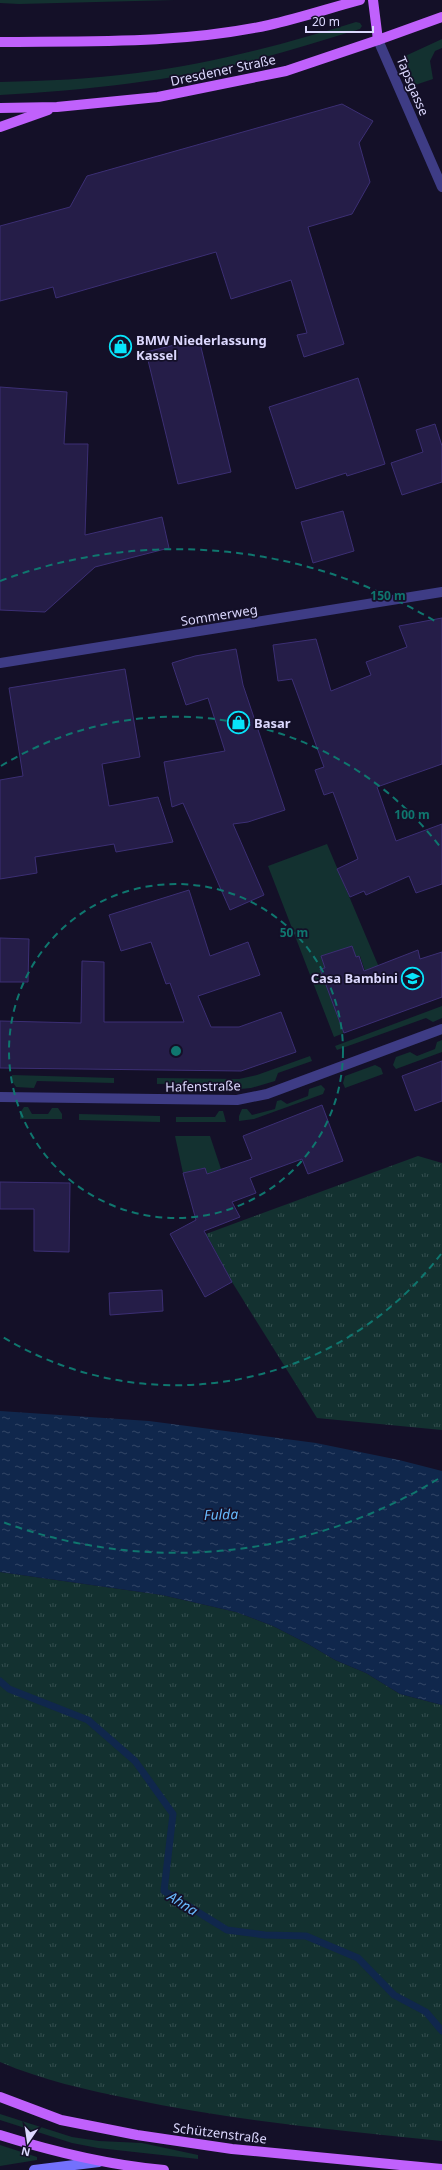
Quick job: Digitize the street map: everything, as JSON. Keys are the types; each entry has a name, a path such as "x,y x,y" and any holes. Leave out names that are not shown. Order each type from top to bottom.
{"main road":[{"path":"0,42 184,38 269,25 360,0"},
{"path":"373,0 378,40"},
{"name":"Dresdener Straße","path":"0,108 57,107 158,97 286,71 442,17"},
{"path":"0,127 57,107"},
{"name":"Schützenstraße","path":"0,2097 61,2120 137,2135 232,2149 442,2168"},
{"path":"0,2135 52,2151 100,2162 164,2170"},
{"path":"34,2170 100,2162"}],"street":[{"name":"Tapsgasse","path":"378,40 442,187"},
{"name":"Sommerweg","path":"0,663 442,592"},
{"name":"Hafenstraße","path":"0,1097 237,1100 267,1094 442,1029"}],"green space":[{"path":"0,0 175,0 19,4 0,3"},
{"path":"356,22 360,23 362,26 360,29 226,67 162,79 98,87 0,95 0,82 86,78 165,69 220,59 302,38"},
{"path":"442,39 442,48 435,51 430,61 433,79 412,86 404,70 403,57"},
{"path":"327,844 381,972 371,989 360,956 356,957 352,946 321,956 325,968 321,969 344,1033 334,1037 268,866"},
{"path":"442,1006 442,1018 433,1022 426,1018 337,1050 335,1046"},
{"path":"442,1040 442,1052 396,1069 393,1065 396,1057 410,1052 417,1056 435,1049 437,1042"},
{"path":"310,1056 312,1061 278,1073 275,1081 251,1088 218,1091 214,1083 157,1084 157,1078 239,1079 257,1075"},
{"path":"375,1065 381,1068 383,1074 345,1088 343,1083 345,1076"},
{"path":"12,1075 114,1078 114,1083 37,1081 34,1088 16,1087 12,1081"},
{"path":"321,1085 325,1089 323,1094 254,1119 239,1121 239,1116 242,1109 247,1109 252,1115 275,1109 277,1101 281,1100 287,1104 308,1096 309,1089"},
{"path":"24,1107 28,1107 32,1114 48,1114 52,1108 58,1108 62,1114 62,1119 20,1119 20,1113"},
{"path":"219,1111 223,1111 226,1122 176,1122 176,1117 215,1117"},
{"path":"79,1114 160,1116 160,1122 79,1120"},
{"path":"175,1136 210,1136 221,1169 207,1174 204,1168 183,1173"},
{"path":"418,1156 442,1163 442,1430 317,1418 232,1282 206,1234"},
{"path":"0,1572 162,1595 236,1612 273,1626 335,1660 366,1673 400,1694 442,1705 442,2141 325,2129 170,2107 114,2096 65,2084 0,2062"},
{"path":"0,2114 72,2137 99,2141 142,2143 198,2155 198,2159 98,2148 72,2143 0,2120"},
{"path":"0,2145 37,2157 37,2160 0,2166"}],"water":[{"name":"Fulda","path":"0,1411 149,1421 316,1443 399,1460 442,1471 442,1705 400,1694 366,1673 335,1660 273,1626 236,1612 162,1595 0,1572"}],"building":[{"path":"342,104 373,121 359,143 370,182 352,214 308,227 344,344 304,357 297,335 307,333 291,280 231,299 216,252 56,298 53,287 0,301 0,226 70,207 87,176"},
{"path":"199,339 231,472 178,484 146,352"},
{"path":"358,378 385,464 347,476 346,473 296,489 269,407"},
{"path":"0,387 67,392 64,444 88,444 85,535 162,517 169,548 95,567 45,612 0,610"},
{"path":"435,424 442,446 442,482 402,495 391,463 423,452 416,430"},
{"path":"343,511 354,551 313,563 301,522"},
{"path":"442,618 442,764 377,787 396,841 442,824 442,884 416,893 409,876 366,895 364,891 350,897 337,869 358,859 333,792 324,795 315,770 324,767 292,679 278,681 273,645 316,639 331,691 371,675 366,662 407,647 399,626"},
{"path":"236,649 243,685 285,810 248,822 233,824 264,895 230,910 183,803 172,807 164,762 225,751 208,698 186,705 172,663 195,656"},
{"path":"125,669 140,757 102,764 109,806 158,797 173,842 116,852 114,844 35,857 37,873 0,879 0,780 23,776 9,688"},
{"path":"189,890 210,956 248,942 260,975 198,996 211,1027 239,1027 281,1012 296,1052 241,1071 0,1068 0,1021 81,1023 82,961 104,962 104,1022 184,1022 170,983 166,984 151,942 121,951 109,915"},
{"path":"0,938 29,939 28,982 0,982"},
{"path":"352,946 356,957 359,956 364,971 418,950 420,959 442,952 442,997 344,1033 320,969 325,968 321,956"},
{"path":"442,1061 442,1101 415,1111 402,1076"},
{"path":"322,1105 343,1161 308,1174 302,1159 250,1178 256,1193 232,1202 240,1217 204,1231 232,1282 205,1297 170,1234 196,1220 183,1173 205,1168 207,1174 252,1159 243,1136"},
{"path":"0,1182 70,1183 69,1252 34,1251 34,1209 0,1209"},
{"path":"162,1290 163,1311 110,1315 109,1293"}],"waterway":[{"name":"Ahna","path":"0,1681 9,1689 88,1720 135,1761 173,1814 164,1891 227,1930 265,1935 306,1936 358,1958 394,1995 426,2012 442,2031"}],"place":[{"name":"BMW Niederlassung Kassel","path":"121,347"},
{"name":"Basar","path":"239,723"},
{"name":"Casa Bambini","path":"413,978"}]}
